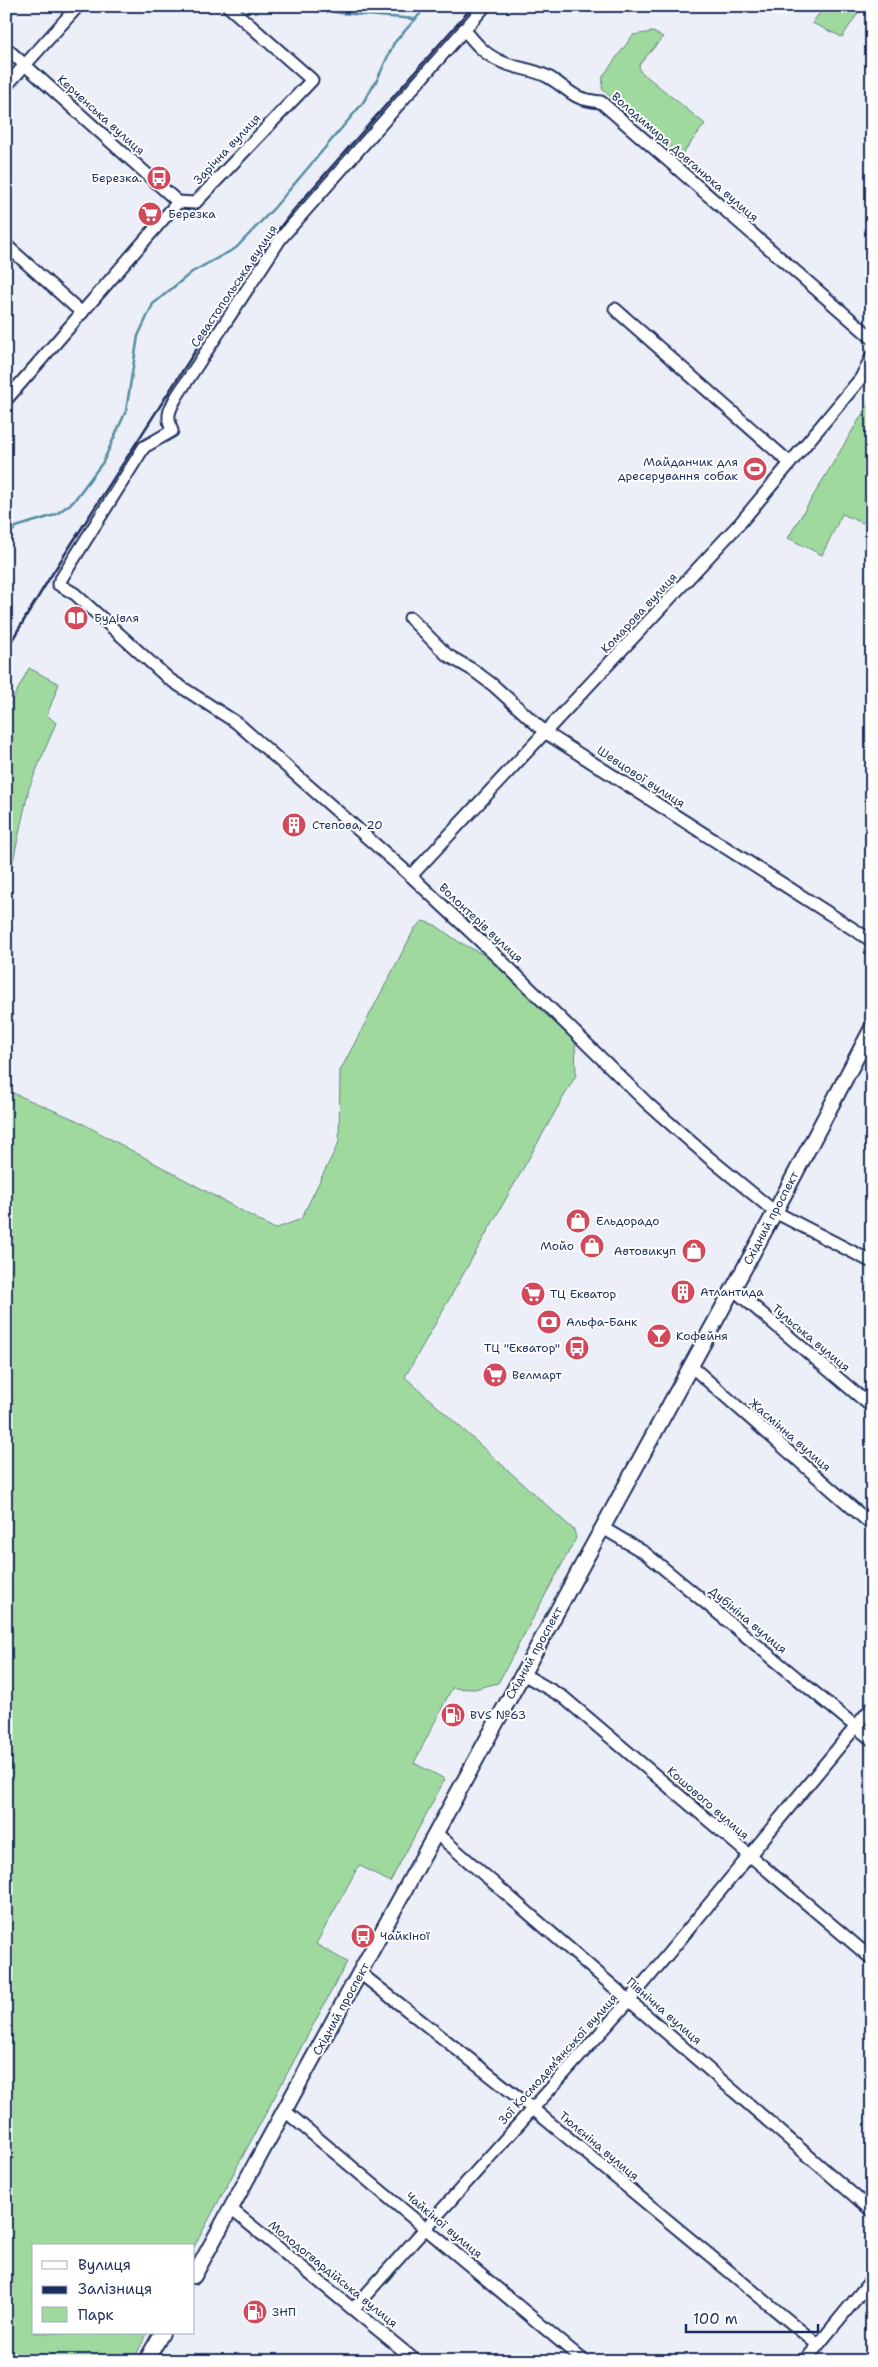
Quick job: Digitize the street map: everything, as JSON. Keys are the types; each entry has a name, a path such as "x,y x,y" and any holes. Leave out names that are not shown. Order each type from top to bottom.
{"main road":[{"name":"Східний проспект","path":"195,2274 775,1212 872,1028"},
{"path":"146,2361 161,2334"}],"street":[{"path":"6,86 78,6"},
{"name":"Зарічна вулиця","path":"178,202 195,203 312,80 228,6"},
{"name":"Севастопольська вулиця","path":"75,594 58,584 144,447 172,431 168,420 168,412 281,238 485,6"},
{"name":"Володимира Довганюка вулиця","path":"464,30 484,52 503,63 530,69 550,78 574,97 601,102 872,338"},
{"name":"Керченська вулиця","path":"6,48 178,202"},
{"path":"6,400 178,202"},
{"path":"6,245 82,313"},
{"path":"614,309 790,463"},
{"name":"Комарова вулиця","path":"411,876 731,534 861,378 872,356"},
{"name":"Волонтерів вулиця","path":"75,594 169,679 237,723 411,876 648,1103 775,1212 872,1262"},
{"name":"Шевцової вулиця","path":"410,618 447,655 488,682 546,733 872,941"},
{"name":"Тульська вулиця","path":"733,1289 872,1407"},
{"name":"Жасмінна вулиця","path":"691,1366 872,1525"},
{"name":"Дубініна вулиця","path":"603,1528 645,1553 872,1740"},
{"name":"Кошового вулиця","path":"523,1674 563,1697 747,1855 872,1959"},
{"name":"Зої Космодем’янської вулиця","path":"354,2308 630,2000 747,1855 872,1707"},
{"name":"Північна вулиця","path":"436,1833 872,2211"},
{"name":"Тюлєніна вулиця","path":"360,1973 533,2109 818,2345"},
{"name":"Чайкіної вулиця","path":"284,2111 427,2228 584,2361"},
{"name":"Молодогвардійська вулиця","path":"231,2209 354,2308 416,2361"},
{"path":"805,2361 872,2279"}],"green space":[{"path":"825,6 863,6 842,37 812,23"},
{"path":"653,32 663,37 639,65 640,71 705,124 679,158 602,89 603,76 633,35"},
{"path":"872,398 872,505 863,523 842,514 822,555 788,538"},
{"path":"29,668 59,684 47,715 56,723 29,788 10,875 6,879 6,712"},
{"path":"423,921 435,925 459,942 492,959 575,1041 576,1075 405,1377 574,1530 576,1538 498,1683 474,1689 452,1688 414,1763 445,1779 390,1882 359,1865 316,1944 347,1962 195,2245 32,2244 32,2334 146,2334 133,2361 6,2361 6,1090 76,1120 275,1229 301,1219 339,1142 340,1071 415,928"}],"waterway":[{"path":"314,6 340,13 416,19"},
{"path":"6,539 16,527 55,515 73,502 103,462 126,411 138,336 153,304 192,272 236,248 274,208 362,104 377,80 394,43 427,6"}],"railway":[{"path":"6,650 49,579 244,275 291,213 473,6"}],"place":[{"name":"Березка.","path":"159,178"},
{"name":"Березка","path":"150,214"},
{"name":"Майданчик для дресерування собак","path":"755,469"},
{"name":"Будівля","path":"76,618"},
{"name":"Степова, 20","path":"294,825"},
{"name":"Ельдорадо","path":"578,1221"},
{"name":"Мойо","path":"592,1246"},
{"name":"Автовикуп","path":"694,1251"},
{"name":"Атлантида","path":"683,1292"},
{"name":"ТЦ Екватор","path":"533,1294"},
{"name":"Альфа-Банк","path":"549,1322"},
{"name":"Кофейня","path":"659,1336"},
{"name":"ТЦ \"Екватор\"","path":"577,1348"},
{"name":"Велмарт","path":"495,1375"},
{"name":"BVS №63","path":"453,1715"},
{"name":"Чайкіної","path":"363,1936"},
{"name":"ЗНП","path":"255,2312"}]}
